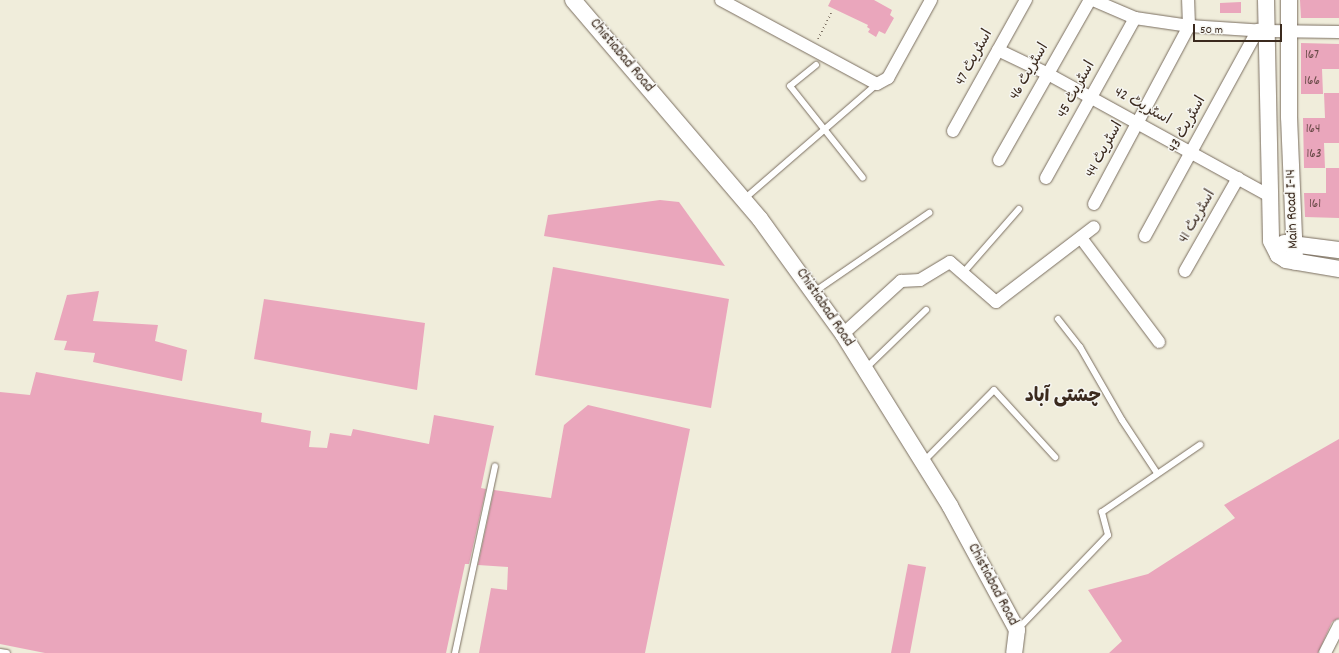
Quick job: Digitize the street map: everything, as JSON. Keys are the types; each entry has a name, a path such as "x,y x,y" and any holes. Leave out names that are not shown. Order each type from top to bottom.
{"main road":[{"name":"Chistiabad Road","path":"573,0 744,200 814,292 865,369 950,506 1017,630 1014,653"},
{"name":"Main Road I-14","path":"1266,0 1262,31 1270,196 1270,241 1278,255 1295,262 1289,0"},
{"path":"1270,241 1339,250"},
{"path":"1295,262 1339,269"}],"street":[{"path":"722,0 813,50 882,81 932,0"},
{"name":"اسٹریٹ 47","path":"953,131 1026,0"},
{"name":"اسٹریٹ 46","path":"999,160 1090,0"},
{"path":"1093,0 1135,18 1189,26 1262,31 1339,32"},
{"path":"1188,0 1189,26"},
{"name":"اسٹریٹ 45","path":"1046,178 1135,18"},
{"name":"اسٹریٹ 44","path":"1094,204 1189,26"},
{"name":"اسٹریٹ 43","path":"1145,236 1191,152 1262,31"},
{"name":"اسٹریٹ 42","path":"998,50 1048,74 1270,196"},
{"name":"اسٹریٹ 41","path":"1185,271 1238,178"},
{"path":"842,334 901,281 920,280 950,262 996,302 1094,227"},
{"path":"1081,238 1159,342"},
{"path":"1325,653 1339,625"}],"lane":[{"path":"816,65 790,86 823,130 863,178"},
{"path":"744,200 823,130 882,81"},
{"path":"963,273 1019,209"},
{"path":"814,292 929,213"},
{"path":"865,369 926,310"},
{"path":"1058,319 1080,347 1122,420 1158,473"},
{"path":"923,462 994,390 1056,457"},
{"path":"1017,630 1108,535 1102,512 1200,445"},
{"path":"455,653 495,466"},
{"path":"0,652 7,653"}],"path":[{"path":"813,50 830,13"}],"building":[{"path":"831,0 874,0 892,10 890,15 894,18 885,34 879,31 876,37 868,32 870,29 867,27 868,25 828,6"},
{"path":"1300,0 1339,0 1339,18 1301,18"},
{"path":"1241,2 1241,13 1220,13 1220,3"},
{"path":"1301,43 1339,44 1339,69 1322,69 1323,94 1301,94"},
{"path":"1324,93 1339,93 1339,143 1324,143 1325,168 1304,168 1303,118 1325,118"},
{"path":"1326,168 1339,168 1339,218 1305,217 1304,193 1326,193"},
{"path":"660,200 679,202 725,266 544,236 548,215"},
{"path":"553,267 729,299 711,408 535,375"},
{"path":"99,291 93,321 158,325 155,341 187,350 182,381 93,362 95,353 64,350 67,341 54,340 67,295"},
{"path":"264,299 425,323 417,390 254,359"},
{"path":"36,372 262,413 261,422 311,431 309,447 327,448 330,433 351,436 353,429 429,444 434,415 494,426 481,488 486,489 469,564 465,564 446,653 45,653 0,644 0,392 30,395"},
{"path":"588,405 690,429 645,653 479,653 491,588 507,590 508,567 478,565 494,490 551,498 564,425"},
{"path":"1339,439 1339,618 1332,622 1318,653 1109,653 1122,641 1088,590 1148,574 1235,518 1224,505"},
{"path":"908,564 926,567 910,653 891,653"}],"district":[{"name":"چشتی آباد","path":"1063,398"}]}
